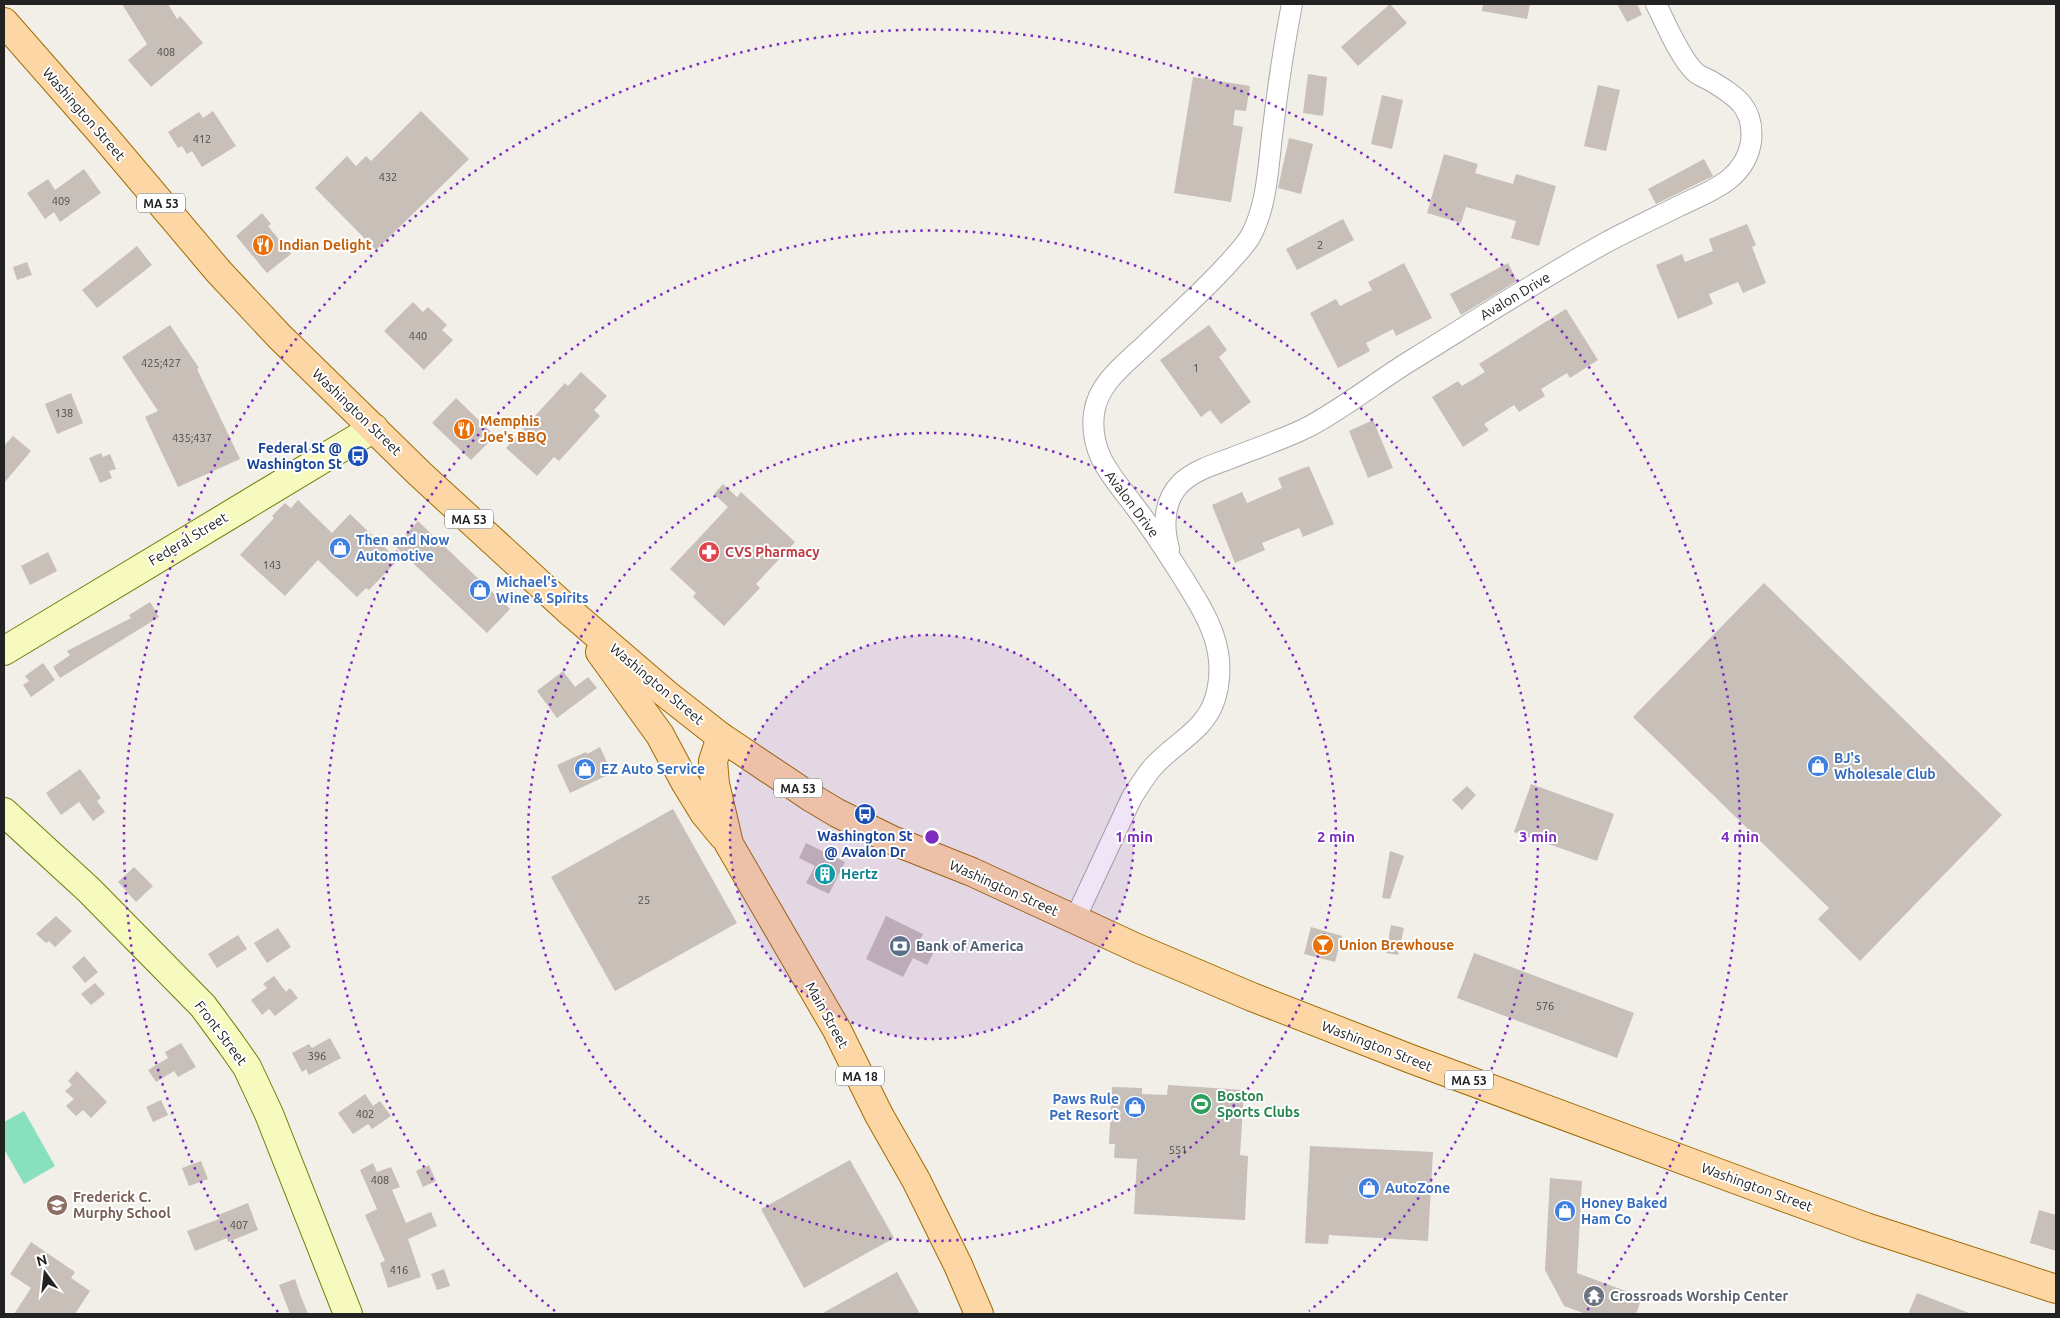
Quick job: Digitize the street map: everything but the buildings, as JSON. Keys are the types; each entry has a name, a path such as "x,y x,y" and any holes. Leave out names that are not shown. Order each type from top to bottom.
{"main road":[{"name":"Washington Street","path":"4,22 101,132 219,272 280,337 374,428 567,609 714,732 837,812 894,841 972,872 1242,993 1411,1059 1866,1227 2056,1289"},
{"path":"567,609 660,735 695,798"},
{"path":"695,798 692,766 714,732"},
{"name":"Main Street","path":"714,732 713,762 715,784 729,844 837,1030 879,1115 916,1180 958,1265 979,1314"},
{"name":"MA 18","path":"695,798 729,844"}],"street":[{"name":"Avalon Drive","path":"1075,919 1132,797 1142,780 1168,752 1193,733 1206,717 1214,700 1218,682 1215,636 1201,604 1136,507 1104,466 1096,447 1093,429 1094,411 1108,381 1216,277 1249,239 1259,219 1282,57 1292,4"},
{"name":"Avalon Drive","path":"1171,558 1164,527 1165,513 1170,499 1178,486 1187,478 1206,467 1284,438 1317,422 1412,359 1550,275 1606,242 1717,188 1737,174 1744,164 1751,140 1747,112 1734,95 1695,72 1682,54 1656,4"},
{"name":"Federal Street","path":"4,651 374,428"},
{"name":"Front Street","path":"4,812 103,904 203,1006 232,1044 247,1067 269,1114 348,1314"}],"green space":[{"path":"24,1111 55,1166 24,1184 4,1149 4,1122"}],"place":[{"name":"Indian Delight","path":"263,245"},
{"name":"Memphis Joe's BBQ","path":"464,429"},
{"name":"Federal St @ Washington St","path":"358,456"},
{"name":"Then and Now Automotive","path":"340,548"},
{"name":"CVS Pharmacy","path":"709,552"},
{"name":"Michael's Wine & Spirits","path":"480,590"},
{"name":"BJ's Wholesale Club","path":"1818,766"},
{"name":"EZ Auto Service","path":"585,769"},
{"name":"Washington St @ Avalon Dr","path":"865,814"},
{"name":"Hertz","path":"825,874"},
{"name":"Union Brewhouse","path":"1323,945"},
{"name":"Bank of America","path":"900,946"},
{"name":"Boston Sports Clubs","path":"1201,1104"},
{"name":"Paws Rule Pet Resort","path":"1135,1107"},
{"name":"AutoZone","path":"1369,1188"},
{"name":"Frederick C. Murphy School","path":"57,1205"},
{"name":"Honey Baked Ham Co","path":"1565,1211"},
{"name":"Crossroads Worship Center","path":"1594,1296"}]}
